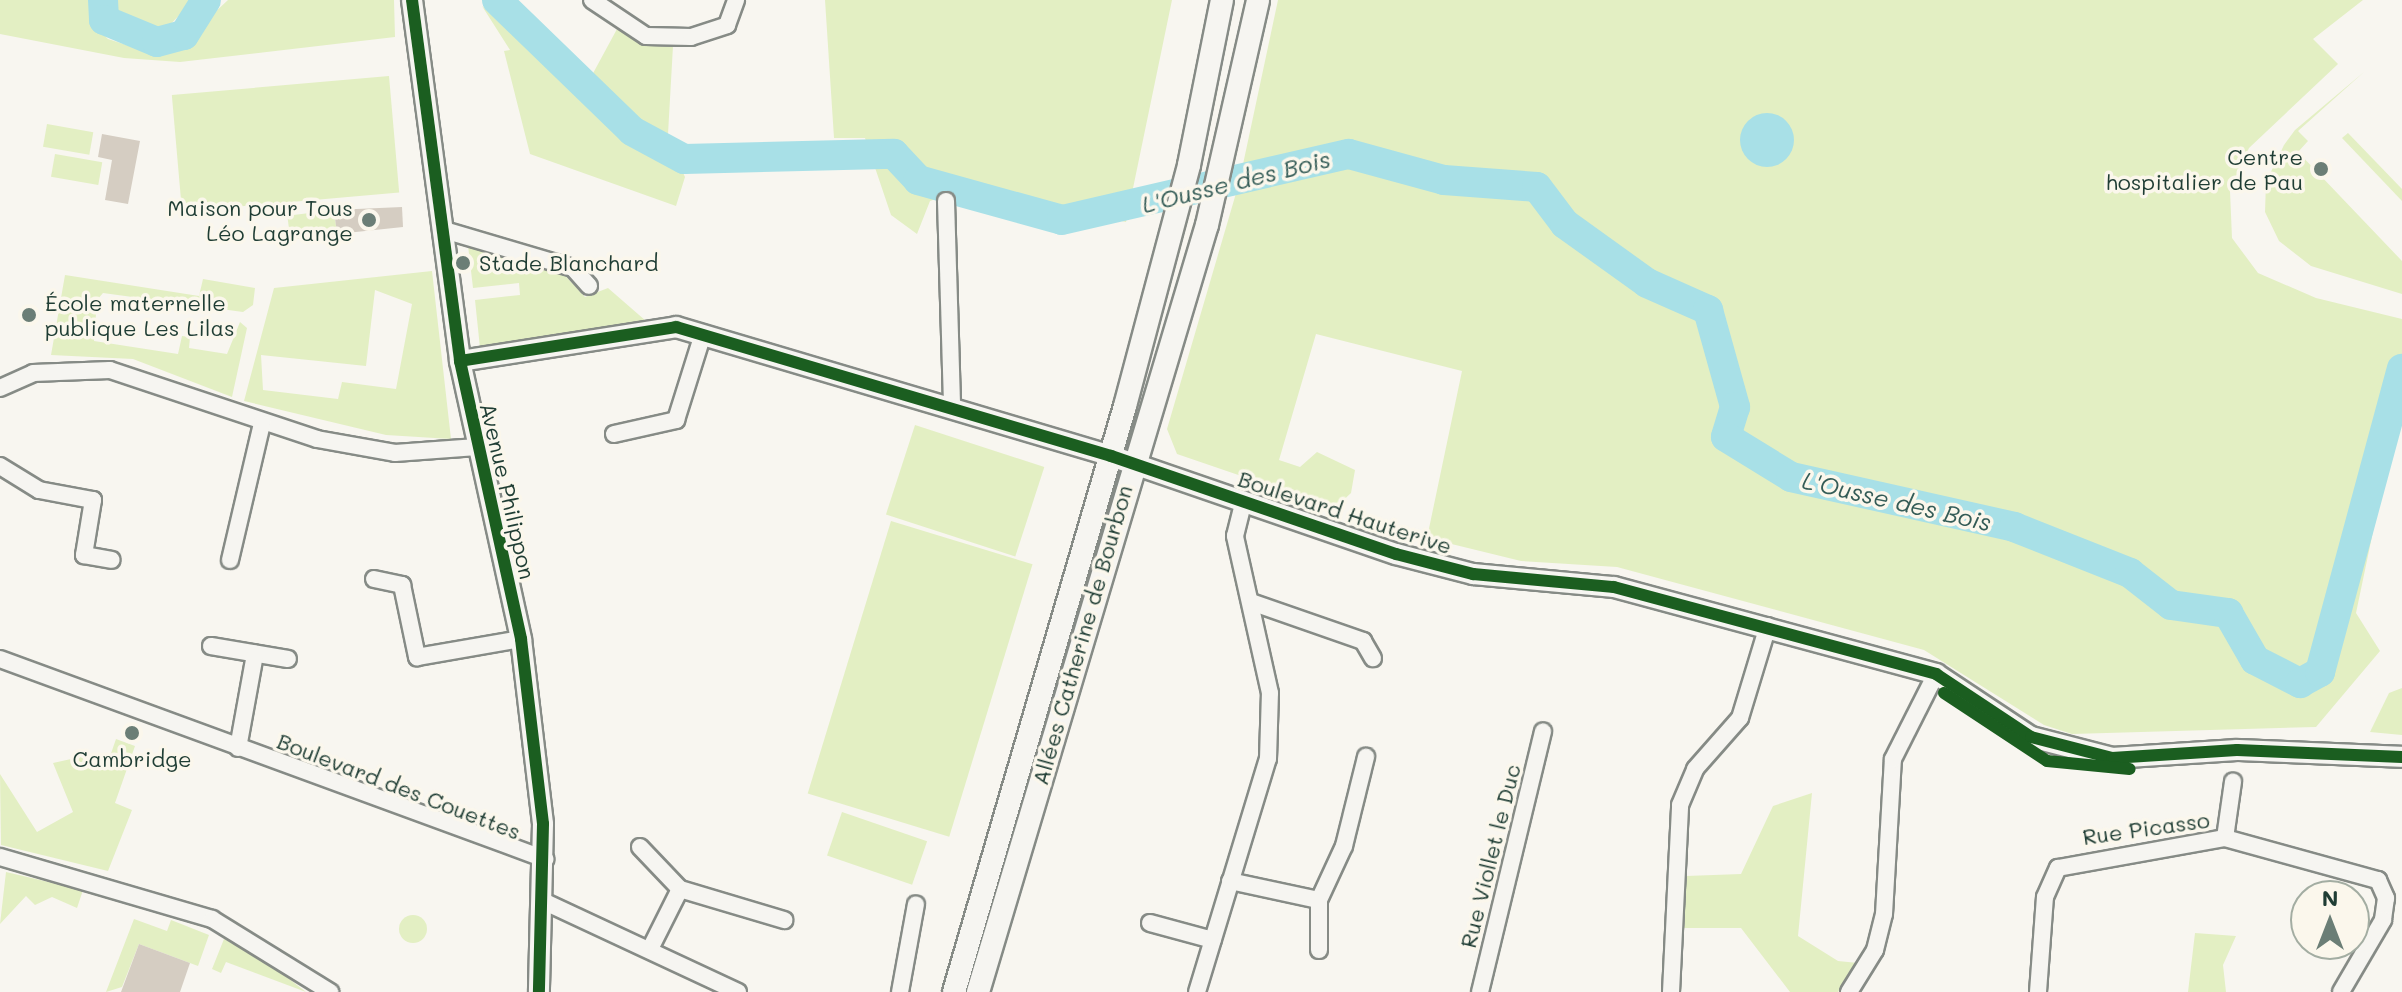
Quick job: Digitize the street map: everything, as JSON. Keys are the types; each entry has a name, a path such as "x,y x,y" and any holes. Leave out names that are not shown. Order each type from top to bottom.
{"main road":[{"name":"Allées Catherine de Bourbon","path":"954,992 1111,456 1175,220 1222,0"},
{"name":"Allées Catherine de Bourbon","path":"978,992 1133,463 1207,225 1224,164 1258,0"}],"street":[{"name":"Avenue Philippon","path":"412,0 460,361 521,639 545,859 539,992"},
{"path":"592,0 646,36 691,37 727,25 736,0"},
{"path":"946,201 952,407"},
{"path":"444,230 573,268 589,286"},
{"name":"Boulevard Hauterive","path":"460,361 676,327 1111,456 1473,574 1614,587 1768,626 1936,674 2031,737 2112,758 2237,750 2402,757"},
{"path":"614,434 676,420 703,334"},
{"path":"0,388 33,373 110,370 262,424 395,453 477,447"},
{"path":"230,560 262,424"},
{"path":"0,466 39,490 93,500 84,555 112,560"},
{"path":"1197,992 1268,759 1270,693 1235,536 1244,500"},
{"path":"374,579 402,585 417,657 521,639"},
{"path":"1251,602 1363,641 1373,658"},
{"path":"1671,992 1680,805 1695,769 1740,718 1768,626"},
{"path":"211,646 288,659"},
{"path":"238,748 255,654"},
{"name":"Boulevard des Couettes","path":"0,659 545,859"},
{"path":"1849,992 1875,950 1884,914 1896,750 1936,674"},
{"name":"Rue Viollet le Duc","path":"1480,992 1543,731"},
{"path":"1319,950 1319,900 1344,846 1366,757"},
{"name":"Rue Picasso","path":"2225,838 2233,782"},
{"name":"Rue Picasso","path":"2038,992 2045,897 2058,868 2225,838 2378,880 2386,898 2383,920 2341,992"},
{"path":"640,847 680,889 784,920"},
{"path":"0,857 212,919 330,992"},
{"path":"1230,881 1319,900"},
{"path":"650,949 680,889"},
{"path":"545,902 738,992"},
{"path":"900,992 916,904"},
{"path":"1150,923 1213,940"}],"green space":[{"path":"0,0 93,0 93,24 108,39 145,51 179,46 228,0 394,0 395,37 180,62 124,58 0,34"},
{"path":"116,0 194,0 163,32 112,14"},
{"path":"825,0 1172,0 1126,222 969,187 930,201 917,234 891,215 865,138 834,138"},
{"path":"1278,0 2363,0 2313,39 2338,64 2249,148 2230,191 2232,238 2258,273 2316,298 2402,319 2402,393 2356,613 2380,651 2316,727 2072,734 2044,725 1924,650 1617,567 1521,561 1427,538 1462,371 1316,334 1279,460 1300,467 1317,452 1355,470 1351,493 1335,508 1177,454 1167,429 1239,183"},
{"path":"482,6 633,146 680,166 685,177 676,206 530,154 504,51 510,50"},
{"path":"617,29 673,46 668,134 675,142 645,130 591,77"},
{"path":"2364,72 2298,131 2308,141 2298,152 2402,261 2402,294 2311,266 2279,241 2265,212 2266,182 2284,145 2295,130"},
{"path":"389,76 399,193 182,212 172,95"},
{"path":"47,124 93,132 89,155 43,147"},
{"path":"2348,133 2402,189 2402,201 2342,138"},
{"path":"55,154 102,162 98,185 51,177"},
{"path":"334,210 337,234 290,240 287,216"},
{"path":"467,237 559,269 585,297 608,288 646,321 480,348 475,300 520,295 519,283 473,288"},
{"path":"432,271 451,439 386,435 244,401 274,288","holes":["375,290 412,304 396,389 342,382 338,399 263,390 261,355 366,366"]},
{"path":"65,275 199,296 203,279 255,288 253,305 243,312 103,293 97,300 94,341 178,354 182,336 190,337 189,348 227,354 240,322 247,328 232,397 133,359 51,355"},
{"path":"915,425 1044,467 1015,556 886,514"},
{"path":"891,521 1033,564 949,837 808,794"},
{"path":"2402,688 2402,735 2370,732 2389,693"},
{"path":"116,739 135,746 115,803 132,810 108,871 1,845 0,774 37,832 73,812 53,763 80,757 107,765"},
{"path":"1812,793 1798,936 1838,961 1858,963 1838,992 1790,992 1741,928 1684,928 1686,876 1741,874 1773,806"},
{"path":"842,812 927,841 912,885 827,855"},
{"path":"6,872 83,890 77,908 52,897 35,905 26,896 0,924"},
{"path":"413,915 423,919 427,929 423,939 413,943 403,939 399,929 403,919"},
{"path":"134,919 167,931 171,920 209,935 198,966 139,944 122,987 106,992"},
{"path":"2195,933 2236,936 2223,965 2226,992 2188,992"},
{"path":"224,939 270,964 306,992 226,962 221,973 212,969"}],"water":[{"path":"1767,113 1786,121 1794,140 1786,159 1767,167 1748,159 1740,140 1748,121"}],"building":[{"path":"102,134 140,141 128,204 105,200 112,160 98,157"},
{"name":"Maison pour Tous Léo Lagrange","path":"402,207 403,227 337,234 334,210"},
{"path":"139,944 190,963 180,992 121,992"}],"waterway":[{"name":"L'Ousse des Bois","path":"103,0 104,20 157,42 184,35 206,0"},
{"name":"L'Ousse des Bois","path":"497,0 632,131 684,159 894,154 918,180 1062,220 1349,154 1444,180 1537,187 1565,224 1647,283 1708,310 1735,407 1726,437 1791,477 2014,527 2130,573 2171,605 2228,613 2255,660 2300,683 2320,672 2402,369"}],"cycle path":[{"path":"412,0 460,361 521,639 543,824 539,992"},
{"path":"460,361 676,327 1111,456 1396,554 1473,574 1614,587 1936,674 2031,737 2112,758 2237,750 2402,757"},
{"path":"1944,693 2047,761 2130,769"}],"place":[{"name":"Centre hospitalier de Pau","path":"2321,169"},
{"name":"Maison pour Tous Léo Lagrange","path":"369,220"},
{"name":"Stade Blanchard","path":"463,263"},
{"name":"École maternelle publique Les Lilas","path":"29,315"},
{"name":"Cambridge","path":"132,733"}]}
